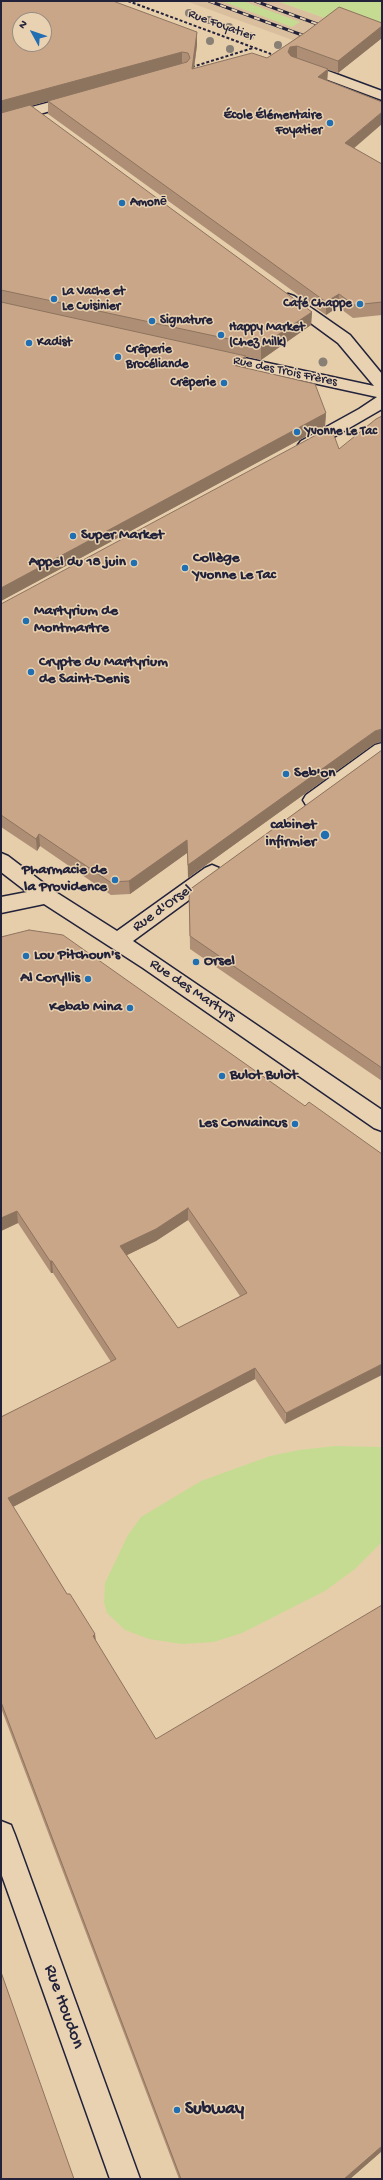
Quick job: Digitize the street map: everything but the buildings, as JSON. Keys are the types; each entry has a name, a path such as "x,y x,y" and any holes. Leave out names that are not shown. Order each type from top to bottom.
{"street":[{"path":"296,64 382,96"},
{"path":"1,120 91,95"},
{"path":"33,111 50,124"},
{"path":"273,288 344,339 382,385"},
{"name":"Rue des Trois Frères","path":"203,354 382,393"},
{"path":"295,451 365,413 382,401"},
{"path":"299,810 382,750"},
{"name":"Rue des Martyrs","path":"1,861 47,896 118,941 382,1122"},
{"name":"Rue d'Orsel","path":"118,941 229,861"},
{"path":"1,905 47,896"},
{"name":"Rue Houdon","path":"1,1834 125,2179"}],"path":[{"name":"Rue Foyatier","path":"128,1 263,51"},
{"path":"187,69 253,48"}],"shaded area":[{"path":"186,1 277,1 336,22 306,45"}],"green space":[{"path":"221,1 243,1 300,22 292,27"},
{"path":"277,1 382,1 382,36 336,22"},
{"path":"335,1446 382,1447 382,1542 355,1569 325,1591 242,1633 214,1642 182,1644 149,1639 125,1630 107,1613 104,1602 105,1583 128,1535 141,1517 201,1481 270,1456 299,1450"}],"railway":[{"path":"209,1 313,39"},
{"path":"255,1 328,28"}],"place":[{"name":"École Élémentaire Foyatier","path":"330,123"},
{"name":"Amonē","path":"122,203"},
{"name":"La Vache et Le Cuisinier","path":"54,299"},
{"name":"Café Chappe","path":"360,304"},
{"name":"Signature","path":"152,321"},
{"name":"Happy Market (Chez Milk)","path":"221,335"},
{"name":"Kadist","path":"29,343"},
{"name":"Crêperie Brocéliande","path":"118,357"},
{"name":"Crêperie","path":"224,383"},
{"name":"Yvonne Le Tac","path":"297,432"},
{"name":"Super Market","path":"73,536"},
{"name":"Appel du 18 juin","path":"134,563"},
{"name":"Collège Yvonne Le Tac","path":"185,568"},
{"name":"Martyrium de Montmartre","path":"26,621"},
{"name":"Crypte du Martyrium de Saint-Denis","path":"31,672"},
{"name":"Seb'on","path":"286,774"},
{"name":"cabinet infirmier","path":"325,835"},
{"name":"Pharmacie de la Providence","path":"115,880"},
{"name":"Lou Pitchoun's","path":"26,956"},
{"name":"Orsel","path":"196,962"},
{"name":"Al Coryllis","path":"88,979"},
{"name":"Kebab Mina","path":"130,1008"},
{"name":"Bulot Bulot","path":"222,1076"},
{"name":"Les Convaincus","path":"295,1124"},
{"name":"Subway","path":"177,2110"}]}
